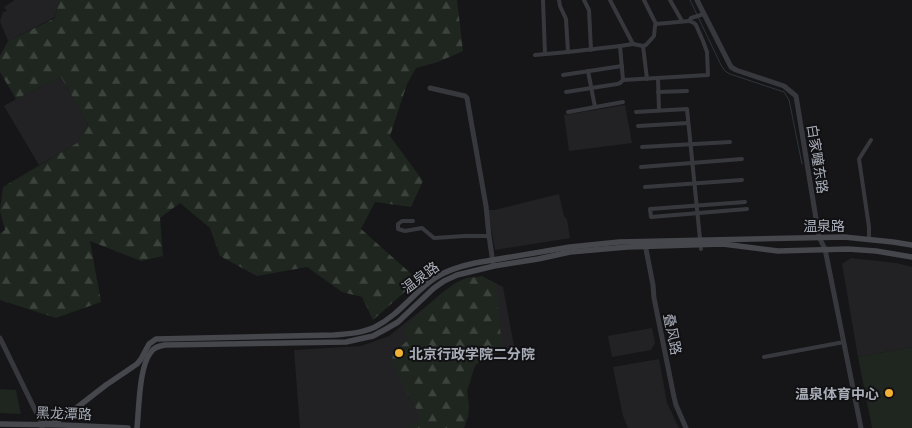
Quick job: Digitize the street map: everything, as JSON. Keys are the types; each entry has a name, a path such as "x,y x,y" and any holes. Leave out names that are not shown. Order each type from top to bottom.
{"main road":[{"name":"温泉路","path":"701,245 819,237 870,239 912,245"},
{"name":"温泉路","path":"164,342 346,342 366,338 380,333 398,322 426,295 444,281 457,275 493,263 590,249 645,244 723,244 778,251 848,249 912,257"},
{"path":"42,426 58,420 77,408 137,364 148,344 152,341 156,339 164,342"},
{"path":"136,428 144,368 150,352 164,342"},
{"name":"黑龙潭路","path":"0,426 128,428"},
{"name":"黑龙潭路","path":"0,426 19,428"}],"street":[{"path":"543,0 545,54"},
{"path":"559,0 566,19 568,52"},
{"path":"584,0 589,10 591,50"},
{"path":"610,0 633,44"},
{"path":"643,46 654,36 656,24 644,0"},
{"path":"670,0 682,21"},
{"name":"白家疃东路","path":"696,0 700,15 731,67 784,86 796,96 819,237 825,249 861,428"},
{"path":"689,21 700,15"},
{"path":"566,92 617,84 623,80 708,75 706,52 694,23 682,21 656,24"},
{"path":"535,55 633,44 643,46"},
{"path":"620,46 623,80"},
{"path":"643,46 647,79"},
{"path":"563,75 622,66"},
{"path":"588,71 595,107"},
{"path":"658,78 659,110"},
{"path":"430,88 467,98 486,206 493,263"},
{"path":"658,92 687,91"},
{"path":"568,112 623,102"},
{"path":"636,112 687,109 701,245"},
{"path":"638,126 688,123"},
{"path":"870,239 859,159 871,140"},
{"path":"642,147 730,142"},
{"path":"641,167 742,159"},
{"path":"645,187 742,180"},
{"path":"745,202 650,209 651,217 747,209"},
{"path":"412,221 402,221 398,224 398,229 422,228 434,238 489,236"},
{"name":"叠风路","path":"645,244 672,389 676,405 686,428"},
{"path":"0,338 42,426"},
{"path":"764,357 844,342"}],"shaded area":[{"path":"15,0 59,0 55,17 8,41 0,21 3,12 7,11 4,7"},
{"path":"61,77 88,124 77,143 39,165 4,106"},
{"path":"625,105 632,143 569,151 564,115"},
{"path":"559,194 564,216 567,219 570,238 495,250 488,210 495,210"},
{"path":"851,258 896,263 912,267 912,347 858,357 842,264"},
{"name":"北京行政学院二分院","path":"482,276 503,287 515,351 478,357 465,383 458,428 300,428 294,350 361,346 389,336 454,284 468,278"},
{"path":"652,328 655,343 651,350 612,357 608,336"},
{"path":"659,359 667,403 679,428 628,428 623,416 613,367"}],"green space":[{"path":"59,0 457,0 463,51 438,62 416,68 407,84 390,136 423,181 411,207 375,202 361,229 418,280 373,320 362,297 342,292 307,267 257,276 220,256 210,228 180,203 160,218 163,256 141,261 90,241 101,302 56,318 0,300 0,233 5,230 0,211 3,187 77,143 88,124 61,77 16,99 0,72 0,56 8,41 55,18"},
{"path":"483,277 495,283 501,338 499,348 475,366 467,391 469,406 464,428 408,428 420,419 392,362 393,354 410,338 402,331 450,287 467,278"},
{"name":"温泉体育中心","path":"912,347 912,428 872,428 858,357"},
{"path":"0,389 16,390 21,414 0,413"}],"waterway":[{"path":"690,0 725,71 784,92 789,100 802,164"}],"place":[{"name":"北京行政学院二分院","path":"399,353"},
{"name":"温泉体育中心","path":"889,393"}]}
